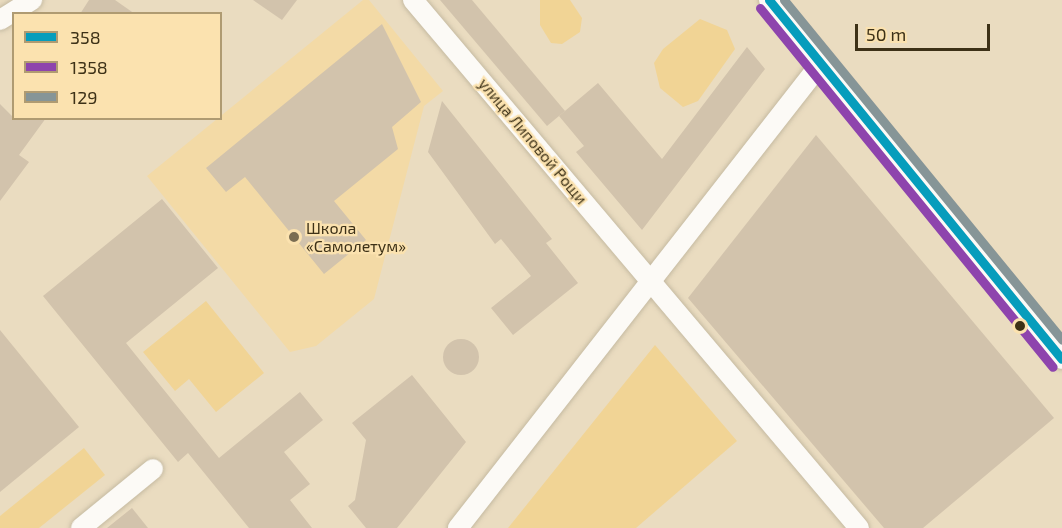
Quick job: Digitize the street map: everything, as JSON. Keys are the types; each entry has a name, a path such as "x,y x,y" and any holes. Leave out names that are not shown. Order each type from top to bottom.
{"street":[{"path":"13,12 32,0"},
{"name":"улица Липовой Рощи","path":"413,0 859,528"},
{"path":"769,0 822,62 1062,359"},
{"path":"458,528 822,62"},
{"path":"81,528 153,469"}],"shaded area":[{"name":"Школа «Самолетум»","path":"363,0 369,0 443,91 424,106 374,299 316,346 290,352 147,176 216,120 222,120 222,115"},
{"path":"540,0 570,0 582,18 580,32 562,44 551,43 540,25"},
{"path":"700,19 727,30 735,49 698,101 683,107 660,88 654,63 663,49"},
{"path":"206,301 264,373 216,412 189,379 175,391 143,352"},
{"path":"655,345 737,441 636,528 508,528"},
{"path":"84,448 105,475 39,528 0,528 0,516"}],"building":[{"path":"89,0 115,0 132,12 81,12"},
{"path":"253,0 297,0 282,20"},
{"path":"440,0 472,0 565,111 547,126"},
{"path":"382,24 421,102 392,127 398,149 334,201 366,240 324,274 245,177 226,192 206,168"},
{"path":"747,47 765,69 642,230 576,152 584,146 559,116 598,83 662,159"},
{"path":"442,101 552,239 546,243 578,283 513,335 491,308 531,276 501,239 495,244 428,152"},
{"path":"0,104 12,116 12,120 45,120 19,155 29,162 0,201"},
{"path":"816,135 1054,418 923,528 884,528 688,298"},
{"path":"162,199 218,268 126,343 219,458 300,392 323,420 284,452 310,484 290,500 312,528 249,528 188,453 178,462 43,296"},
{"path":"0,330 79,427 0,492"},
{"path":"461,339 474,344 479,357 474,370 461,375 448,370 443,357 448,344"},
{"path":"412,375 466,442 397,528 366,528 348,506 355,500 366,440 352,423"},
{"path":"132,508 148,528 107,528"}],"transit line":[{"name":"358","path":"769,0 1062,359"},
{"name":"129","path":"784,0 1062,340"},
{"name":"1358","path":"760,8 1053,367"}],"place":[{"name":"Школа «Самолетум»","path":"294,237"}]}
